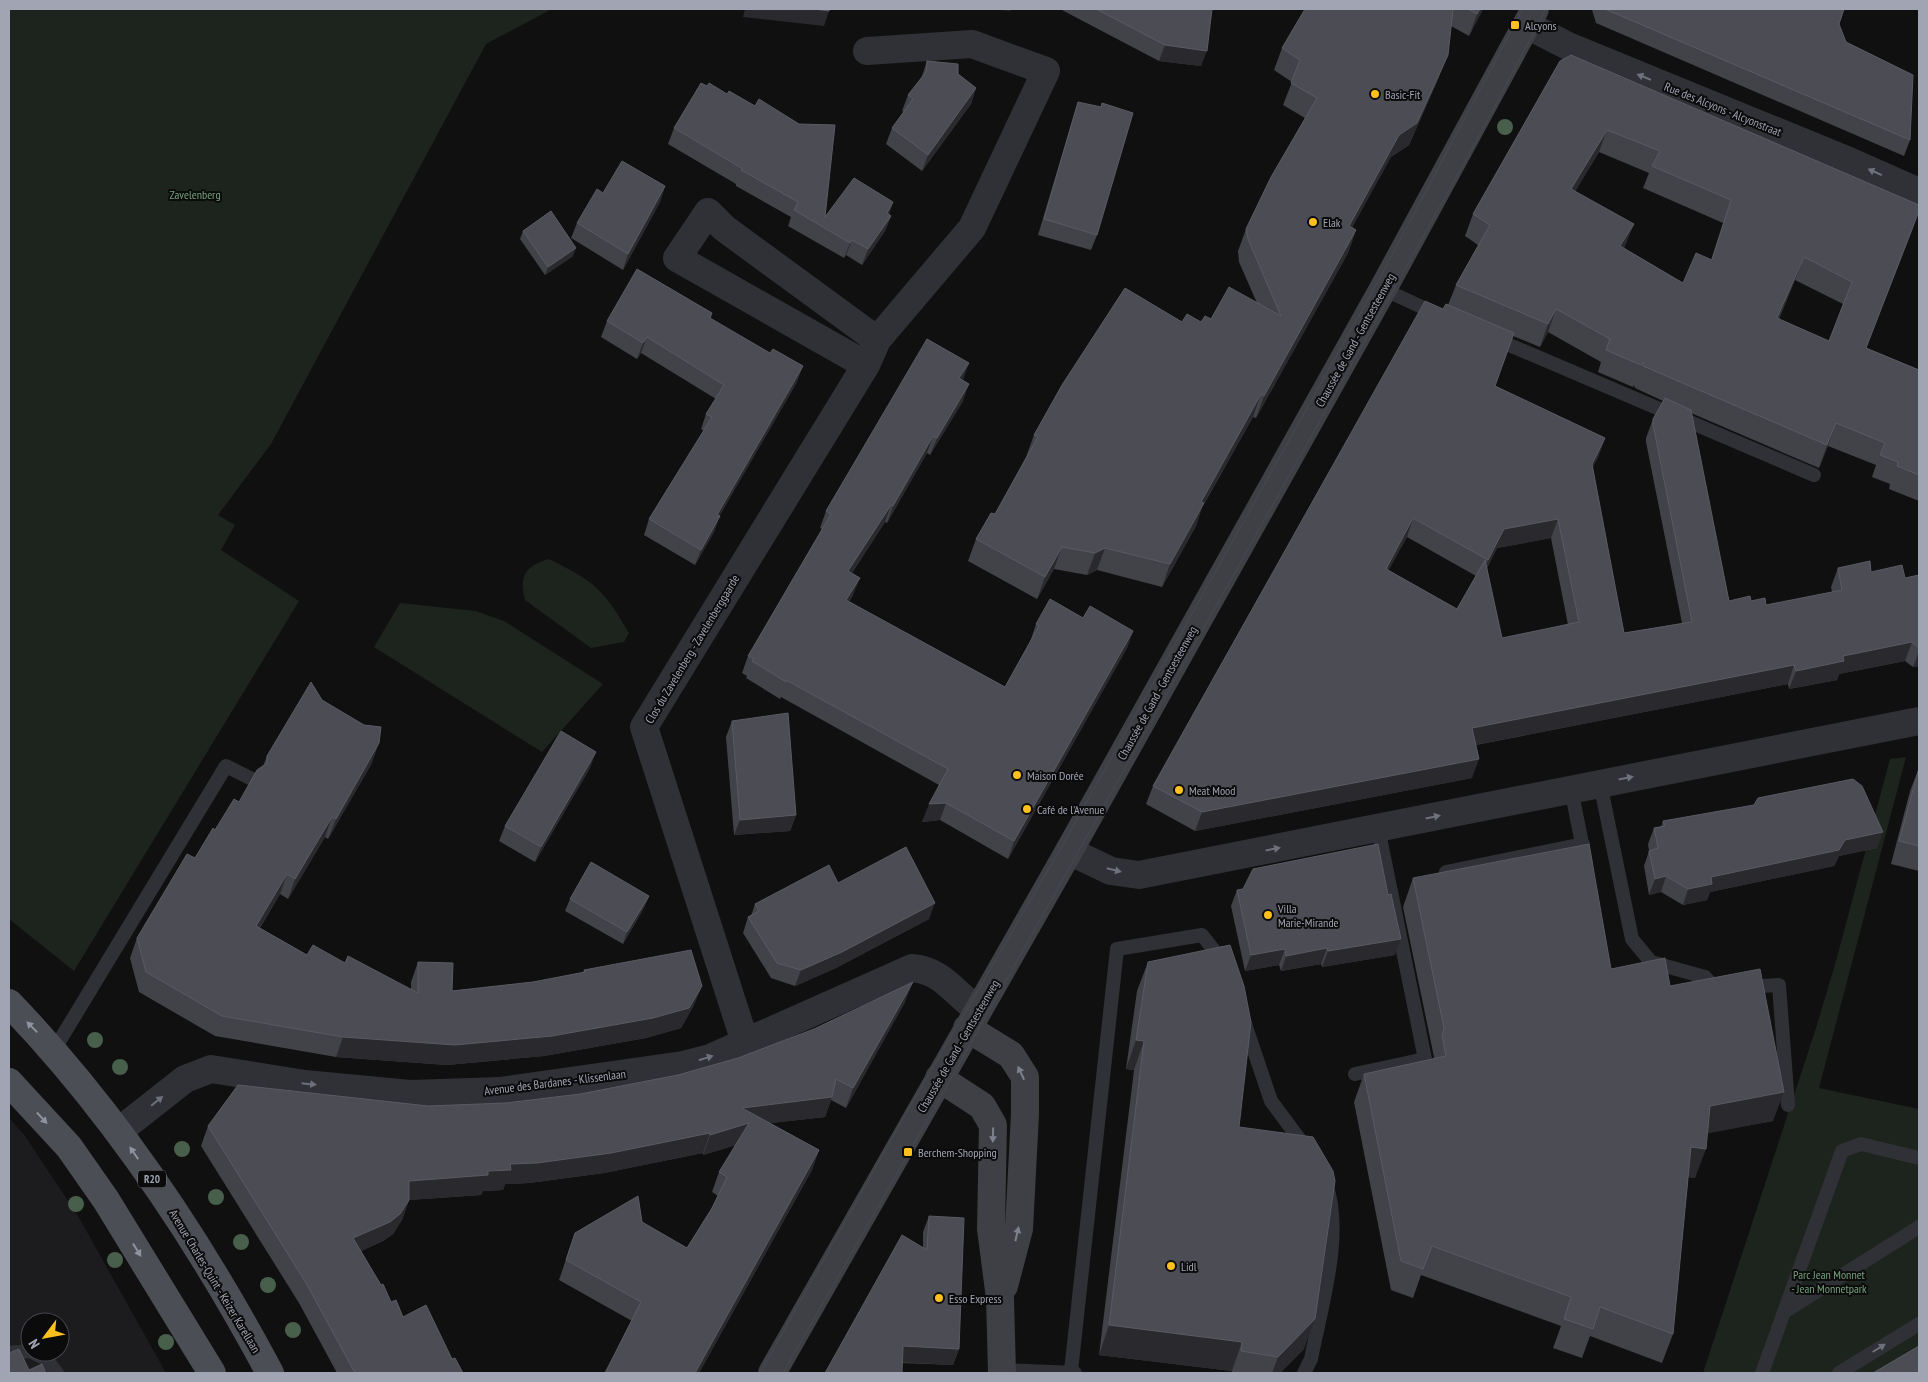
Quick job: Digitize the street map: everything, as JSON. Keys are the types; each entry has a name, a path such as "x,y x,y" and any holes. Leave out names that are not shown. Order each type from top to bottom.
{"main road":[{"name":"Chaussée de Gand - Gentsesteenweg","path":"772,1373 1069,851 1383,289 1531,17"},
{"name":"Avenue Charles-Quint - Keizer Karellaan","path":"9,1003 54,1050 119,1131 189,1233 270,1373"},
{"path":"972,1019 1011,1055 1025,1076 1026,1114 1019,1229 1000,1298"},
{"path":"939,1078 982,1106 993,1125 991,1229 1000,1298 1002,1372"},
{"path":"9,1082 69,1147 106,1200 212,1373"}],"street":[{"name":"Rue des Alcyons - Alcyonstraat","path":"1531,17 1568,46 1849,161 1919,192"},
{"name":"Clos du Zavelenberg - Zavelenberggaarde","path":"745,1042 644,728 866,365 877,340 972,228 1046,71 972,44 867,51"},
{"path":"866,365 677,258 708,212 724,228 877,340"},
{"path":"1069,851 1111,871 1139,875 1919,721"},
{"name":"Avenue des Bardanes - Klissenlaan","path":"119,1131 185,1078 211,1070 305,1084 410,1094 500,1091 683,1065 710,1058 912,968 927,969 939,977 972,1019"}],"lane":[{"path":"1383,289 1454,321"},
{"path":"1481,332 1814,475"},
{"path":"54,1050 226,766 252,779"},
{"path":"1600,783 1632,939 1651,962 1705,977 1716,988 1779,985 1788,1105"},
{"path":"1571,789 1588,873"},
{"path":"1355,1074 1425,1059 1378,828"},
{"path":"1446,872 1583,844"},
{"path":"1002,1372 1073,1372 1117,949 1202,935 1223,960 1230,979"},
{"path":"1239,1007 1271,1101 1318,1164 1332,1202 1334,1236 1312,1359 1304,1373"},
{"path":"1762,1373 1842,1151 1861,1144 1919,1158"},
{"path":"1784,1312 1919,1227"},
{"path":"1839,1373 1919,1324"},
{"path":"48,1362 56,1373"}],"shaded area":[{"path":"9,1118 25,1136 78,1216 166,1373 9,1373"}],"green space":[{"name":"Zavelenberg","path":"9,9 552,9 486,44 271,444 218,515 235,525 221,550 299,601 74,971 9,919"},
{"path":"549,559 588,581 604,596 629,633 624,642 591,648 525,600 523,584 526,573 534,565"},
{"path":"400,603 476,611 504,621 603,684 542,752 374,647"},
{"name":"Parc Jean Monnet - Jean Monnetpark","path":"1906,757 1819,1088 1919,1109 1919,1373 1703,1373 1816,1028 1836,961 1890,759"}],"building":[{"path":"814,9 830,9 829,11"},
{"path":"1096,9 1212,9 1207,51 1165,45"},
{"path":"1305,9 1453,9 1448,55 1417,123 1399,135 1349,226 1356,230 1264,396 1261,394 1201,502 1204,503 1170,564 1105,548 1095,553 1062,547 1045,577 976,539 991,513 995,514 1038,437 1034,435 1062,385 1125,288 1182,322 1187,314 1201,322 1205,316 1211,319 1229,287 1281,316 1248,239 1246,229 1271,177 1317,98 1291,83 1300,60 1282,48"},
{"path":"1468,9 1480,9 1477,14"},
{"path":"1605,9 1844,9 1839,24 1846,42 1913,75 1910,140"},
{"path":"1571,55 1919,205 1919,211 1866,348 1919,370 1919,475 1897,466 1898,462 1880,455 1885,443 1836,423 1827,445 1643,366 1643,362 1641,365 1606,350 1610,339 1556,309 1548,324 1456,285 1490,225 1473,214 1560,61","holes":["1607,130 1660,151 1652,166 1731,200 1712,260 1696,253 1683,283 1620,246 1634,224 1571,189","1804,257 1852,282 1829,341 1777,318"]},
{"path":"927,61 958,64 958,74 976,88 928,155 892,128 913,99 908,95 926,72"},
{"path":"701,83 707,86 709,83 727,94 729,91 755,106 759,99 799,124 835,125 825,217 854,178 893,202 887,213 891,216 868,249 852,240 850,243 794,210 798,202 741,170 743,169 674,128"},
{"path":"1078,102 1101,107 1102,103 1133,113 1097,235 1044,219"},
{"path":"622,161 665,186 628,254 577,223 597,189 603,193"},
{"path":"551,211 576,248 548,267 523,231"},
{"path":"637,269 712,313 710,318 770,353 773,349 803,366 717,515 720,516 701,550 649,519 712,417 706,414 724,385 647,337 643,343 607,321"},
{"path":"1425,301 1443,309 1446,304 1514,333 1495,386 1605,438 1592,464 1624,633 1692,622 1653,424 1653,419 1665,398 1691,410 1729,601 1750,596 1751,601 1765,598 1766,605 1842,590 1838,568 1870,561 1871,572 1902,565 1905,578 1919,575 1919,648 1912,642 1843,656 1844,661 1796,671 1794,665 1472,728 1479,759 1202,812 1153,786","holes":["1413,518 1488,560 1504,529 1558,519 1579,622 1502,638 1485,560 1457,609 1386,569"]},
{"path":"927,339 969,363 959,378 969,384 937,438 933,436 893,506 891,505 848,571 860,578 846,600 1005,687 1039,626 1036,624 1050,599 1083,618 1090,606 1133,631 1014,841 946,803 929,804 948,769 786,680 786,682 752,661 754,659 748,656 831,514 826,511"},
{"path":"311,682 322,700 364,725 381,727 379,743 336,819 332,817 295,879 287,874 256,926 307,955 313,945 345,963 348,956 418,993 418,962 453,963 452,991 533,982 585,972 584,970 691,950 702,986 689,1008 653,1018 552,1036 455,1045 343,1037 222,1016 146,972 137,938 187,854 195,858 213,828 215,830 234,799 239,802 257,770 267,763 267,756"},
{"path":"788,713 796,815 740,820 732,721"},
{"path":"561,731 596,752 541,847 505,826"},
{"path":"1919,768 1919,846 1899,841"},
{"path":"1853,779 1862,786 1883,832 1845,840 1839,850 1711,877 1712,884 1688,889 1666,876 1655,879 1649,851 1658,848 1654,828 1665,826 1663,821 1754,805 1758,798"},
{"path":"1378,844 1388,895 1391,894 1401,939 1328,951 1327,948 1286,956 1285,949 1251,955 1237,890 1243,889 1253,869"},
{"path":"1589,844 1611,969 1665,958 1670,986 1760,969 1784,1092 1710,1106 1706,1149 1691,1147 1673,1334 1600,1307 1593,1329 1564,1319 1571,1297 1432,1246 1423,1269 1401,1261 1364,1074 1446,1056 1442,1036 1444,1028 1413,878"},
{"path":"906,847 935,903 842,952 801,970 777,963 748,917 759,911 755,904 829,865 838,883"},
{"path":"591,862 649,896 627,932 570,899"},
{"path":"1230,945 1244,986 1251,1022 1239,1127 1313,1137 1333,1171 1335,1181 1315,1319 1278,1357 1241,1351 1242,1342 1109,1325 1144,1041 1136,1040 1148,962"},
{"path":"913,982 853,1088 836,1079 832,1097 742,1108 819,1150 695,1373 605,1373 641,1302 566,1260 575,1233 638,1196 642,1222 687,1248 712,1208 727,1177 719,1172 749,1123 710,1135 710,1133 611,1153 537,1163 510,1164 511,1170 488,1171 488,1175 409,1181 409,1200 400,1214 390,1222 353,1238 381,1285 383,1284 391,1302 396,1300 403,1317 426,1305 452,1359 455,1358 463,1373 355,1373 306,1283 208,1126 238,1085 428,1106 506,1103 580,1094 678,1075 738,1058 814,1029"},
{"path":"929,1216 964,1218 959,1349 903,1346 902,1373 825,1373 902,1235 927,1250"},
{"path":"1919,1346 1919,1373 1873,1373"},
{"path":"19,1349 20,1362 25,1362 29,1370 42,1364 46,1373 9,1373 9,1353"}],"tram line":[{"path":"760,1373 900,1124 1062,846 1376,285 1523,9"},
{"path":"783,1373 948,1084 1391,294 1477,140 1546,9"}],"place":[{"name":"Alcyons","path":"1515,25"},
{"name":"Basic-Fit","path":"1375,94"},
{"name":"Elak","path":"1313,222"},
{"name":"Maison Dorée","path":"1017,775"},
{"name":"Meat Mood","path":"1179,790"},
{"name":"Café de l'Avenue","path":"1027,809"},
{"name":"Villa Marie-Mirande","path":"1268,915"},
{"name":"Berchem-Shopping","path":"908,1152"},
{"name":"Lidl","path":"1171,1266"},
{"name":"Esso Express","path":"939,1298"}]}
